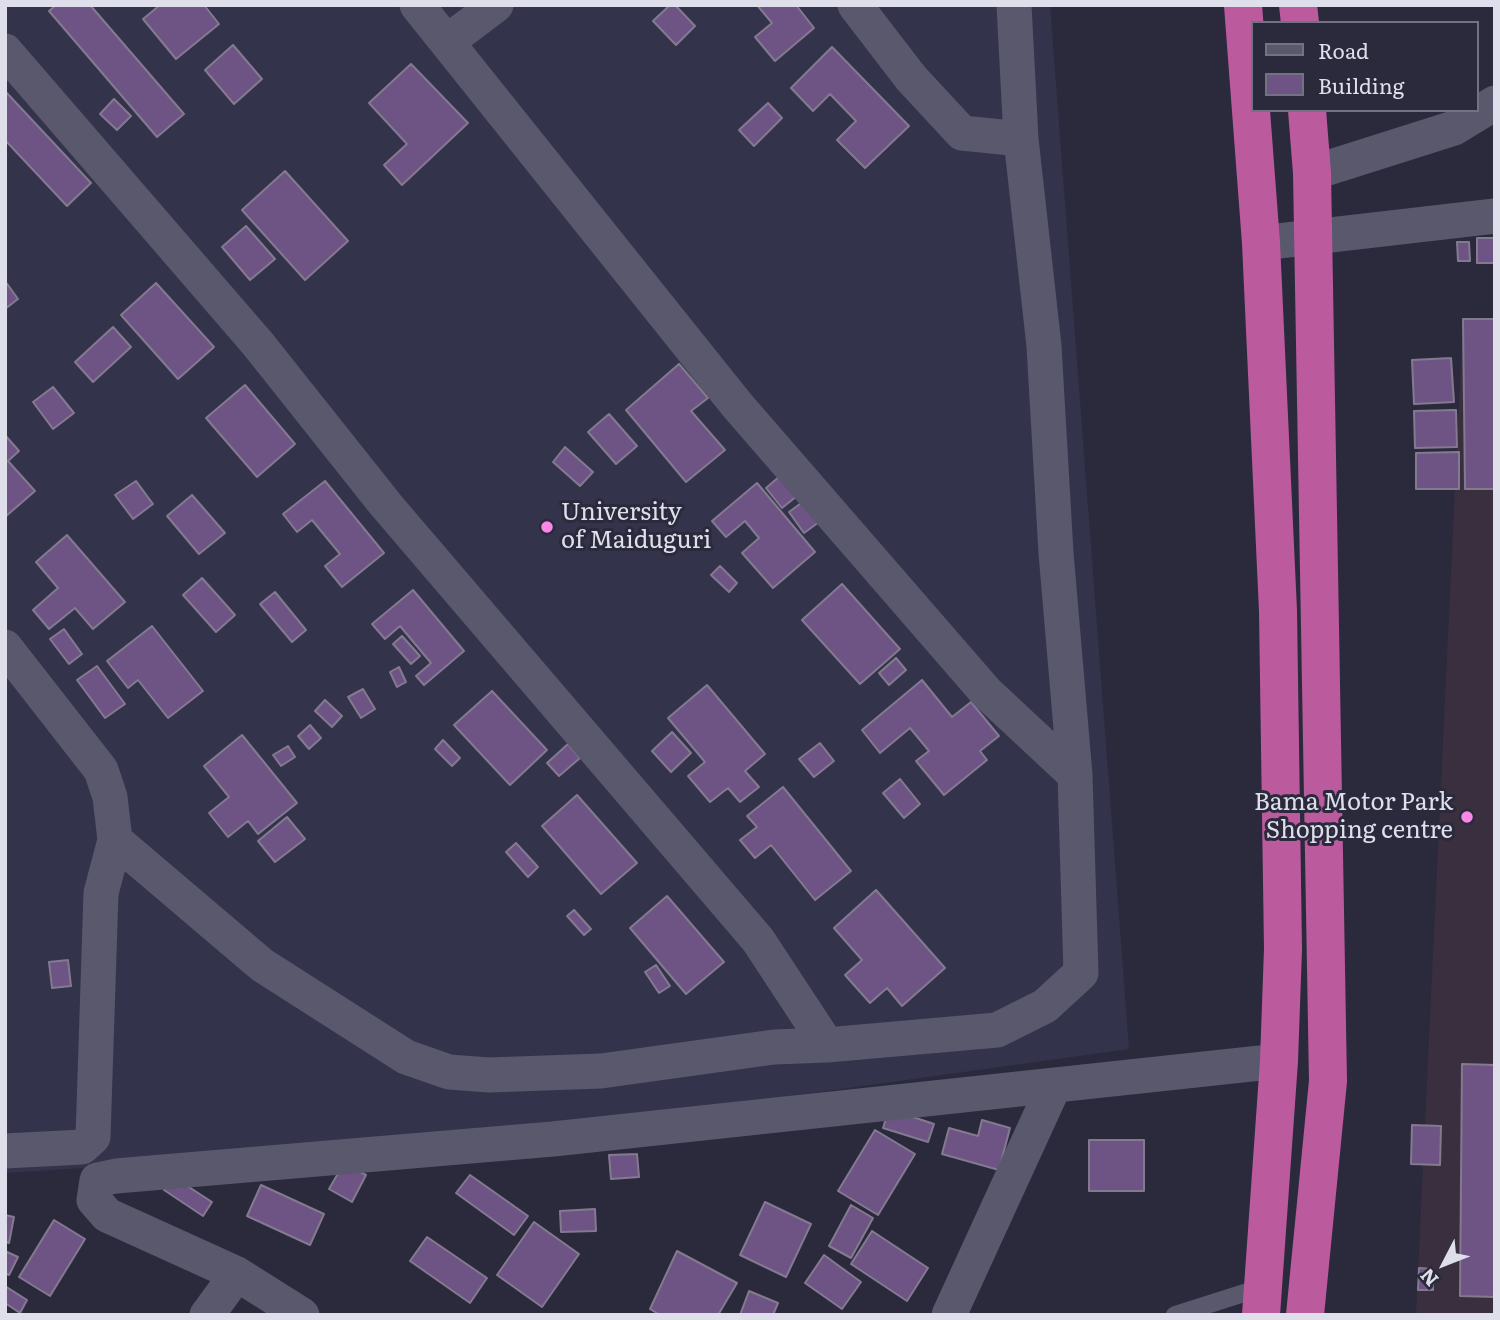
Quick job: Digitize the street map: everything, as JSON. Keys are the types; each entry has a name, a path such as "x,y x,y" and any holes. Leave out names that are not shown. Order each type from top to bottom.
{"highway":[{"path":"1242,5 1261,243 1278,611 1283,949 1279,1061 1262,1301 1306,1303 1328,1081 1312,173 1307,112"}],"street":[{"path":"417,5 737,405 986,692 1075,775"},
{"path":"447,42 496,5"},
{"path":"855,5 911,78 962,133 1021,139"},
{"path":"115,840 262,965 406,1057 449,1072 489,1075 601,1071 774,1046 827,1045 997,1030 1045,1006 1081,973 1075,775 1056,553 1044,346 1021,139 1014,5"},
{"path":"5,51 258,344 386,505 758,940 827,1045"},
{"path":"1312,173 1454,128 1495,103"},
{"path":"1261,243 1495,216"},
{"path":"5,647 101,769 110,797 115,840 101,893 93,1138 82,1147 5,1151"},
{"path":"302,1315 237,1275 107,1215 94,1200 97,1180 116,1176 553,1139 1279,1061"},
{"path":"949,1315 1054,1086"},
{"path":"207,1315 237,1275"}],"lane":[{"path":"1175,1315 1262,1301"}],"shaded area":[{"name":"University of Maiduguri","path":"5,5 1050,5 1129,1049 438,1145 5,1173"},
{"name":"Bama Motor Park Shopping centre","path":"1495,318 1495,1315 1416,1315 1463,319"}],"building":[{"path":"56,5 90,5 184,114 157,137 49,11"},
{"path":"160,5 204,5 219,24 176,59 143,19"},
{"path":"670,5 675,5 695,26 676,45 653,21"},
{"path":"757,5 796,5 814,28 775,61 755,37 772,23"},
{"path":"233,45 262,79 234,104 205,70"},
{"path":"832,47 909,126 865,168 837,140 856,121 830,94 813,111 791,88"},
{"path":"411,64 468,123 402,185 384,165 407,144 369,103"},
{"path":"5,91 91,183 67,206 5,140"},
{"path":"114,99 131,116 117,130 100,114"},
{"path":"768,103 782,118 754,146 739,130"},
{"path":"285,171 348,241 305,280 242,210"},
{"path":"246,226 275,259 250,280 222,247"},
{"path":"1477,238 1495,238 1495,263 1477,263"},
{"path":"1457,242 1469,242 1470,261 1458,261"},
{"path":"5,281 18,299 5,309"},
{"path":"156,283 214,347 178,379 121,315"},
{"path":"1463,319 1495,319 1495,489 1465,489"},
{"path":"113,327 131,347 93,382 75,362"},
{"path":"1451,358 1454,402 1414,404 1412,360"},
{"path":"679,364 708,398 691,411 725,450 686,482 626,410"},
{"path":"245,385 295,444 257,477 206,418"},
{"path":"53,387 74,413 53,429 33,402"},
{"path":"1456,410 1457,447 1415,448 1414,411"},
{"path":"609,414 637,446 616,464 588,432"},
{"path":"5,435 19,451 8,461 35,491 5,517"},
{"path":"565,447 593,472 580,486 553,462"},
{"path":"1459,452 1459,489 1416,489 1416,453"},
{"path":"780,476 797,496 782,508 766,488"},
{"path":"136,481 153,504 133,519 115,495"},
{"path":"325,481 384,553 342,587 325,566 340,554 312,520 297,532 283,514"},
{"path":"757,483 815,552 773,588 742,553 759,538 745,521 726,537 712,521"},
{"path":"192,495 225,533 199,554 167,516"},
{"path":"804,501 819,522 804,533 789,512"},
{"path":"67,535 125,602 93,629 75,608 49,629 33,610 58,588 36,562"},
{"path":"720,566 737,583 729,592 711,575"},
{"path":"202,578 235,615 216,632 183,595"},
{"path":"842,584 900,649 860,684 802,620"},
{"path":"413,590 464,651 424,685 416,676 431,663 400,626 385,639 372,624"},
{"path":"275,592 306,630 292,642 260,604"},
{"path":"152,626 203,691 168,718 138,680 128,688 107,661"},
{"path":"64,629 82,654 69,664 50,639"},
{"path":"402,636 420,656 411,664 393,644"},
{"path":"896,658 906,670 889,685 879,673"},
{"path":"97,666 125,704 105,718 77,680"},
{"path":"399,667 406,682 397,687 390,672"},
{"path":"922,680 952,717 971,702 999,736 980,751 987,760 944,795 916,761 929,751 910,728 880,753 862,730"},
{"path":"707,685 765,754 745,771 759,787 740,802 728,788 710,802 688,776 705,762 668,718"},
{"path":"363,689 375,709 361,718 348,697"},
{"path":"492,691 547,750 510,785 454,725"},
{"path":"325,700 342,716 332,727 315,711"},
{"path":"310,725 321,738 309,749 298,736"},
{"path":"672,732 691,753 671,772 652,751"},
{"path":"242,735 297,803 258,834 248,821 228,837 209,813 229,797 204,766"},
{"path":"443,740 460,758 452,766 435,749"},
{"path":"820,743 834,761 814,777 799,759"},
{"path":"568,744 580,758 559,776 547,763"},
{"path":"288,746 295,757 281,766 273,755"},
{"path":"900,779 920,804 904,818 883,793"},
{"path":"783,787 851,871 815,900 771,845 755,858 740,840 757,827 747,816"},
{"path":"577,795 637,863 601,894 542,826"},
{"path":"287,817 305,839 275,862 258,841"},
{"path":"516,843 538,867 528,877 506,852"},
{"path":"876,890 945,968 902,1006 887,988 870,1003 845,975 862,960 834,928"},
{"path":"667,896 724,962 686,994 630,928"},
{"path":"574,910 591,929 584,935 567,916"},
{"path":"68,960 71,986 52,988 49,962"},
{"path":"656,965 670,986 659,993 645,972"},
{"path":"1462,1064 1495,1065 1495,1297 1460,1296"},
{"path":"889,1109 934,1124 928,1142 883,1128"},
{"path":"982,1120 1010,1128 999,1170 942,1154 949,1128 978,1136"},
{"path":"1412,1125 1441,1126 1440,1165 1411,1164"},
{"path":"875,1130 915,1154 878,1215 838,1191"},
{"path":"1089,1140 1144,1140 1144,1191 1089,1191"},
{"path":"637,1154 639,1177 611,1179 609,1155"},
{"path":"344,1163 366,1175 352,1202 329,1189"},
{"path":"470,1175 528,1216 514,1235 456,1193"},
{"path":"172,1176 212,1202 203,1216 164,1190"},
{"path":"261,1185 324,1214 310,1245 247,1216"},
{"path":"765,1202 811,1224 786,1277 740,1255"},
{"path":"851,1205 873,1218 851,1258 829,1246"},
{"path":"595,1209 596,1231 561,1232 560,1211"},
{"path":"5,1215 14,1217 9,1243 5,1242"},
{"path":"54,1220 85,1239 50,1296 19,1277"},
{"path":"534,1222 579,1254 542,1307 497,1275"},
{"path":"872,1231 928,1268 907,1301 851,1264"},
{"path":"427,1237 487,1278 470,1303 410,1261"},
{"path":"5,1251 18,1257 9,1275 5,1273"},
{"path":"677,1251 737,1283 718,1315 660,1315 650,1309"},
{"path":"824,1255 861,1282 842,1309 805,1283"},
{"path":"1419,1268 1433,1269 1433,1290 1418,1290"},
{"path":"5,1286 27,1300 20,1313 5,1303"},
{"path":"749,1291 778,1303 773,1315 740,1315"}],"place":[{"name":"University of Maiduguri","path":"547,527"},
{"name":"Bama Motor Park Shopping centre","path":"1467,817"}]}
